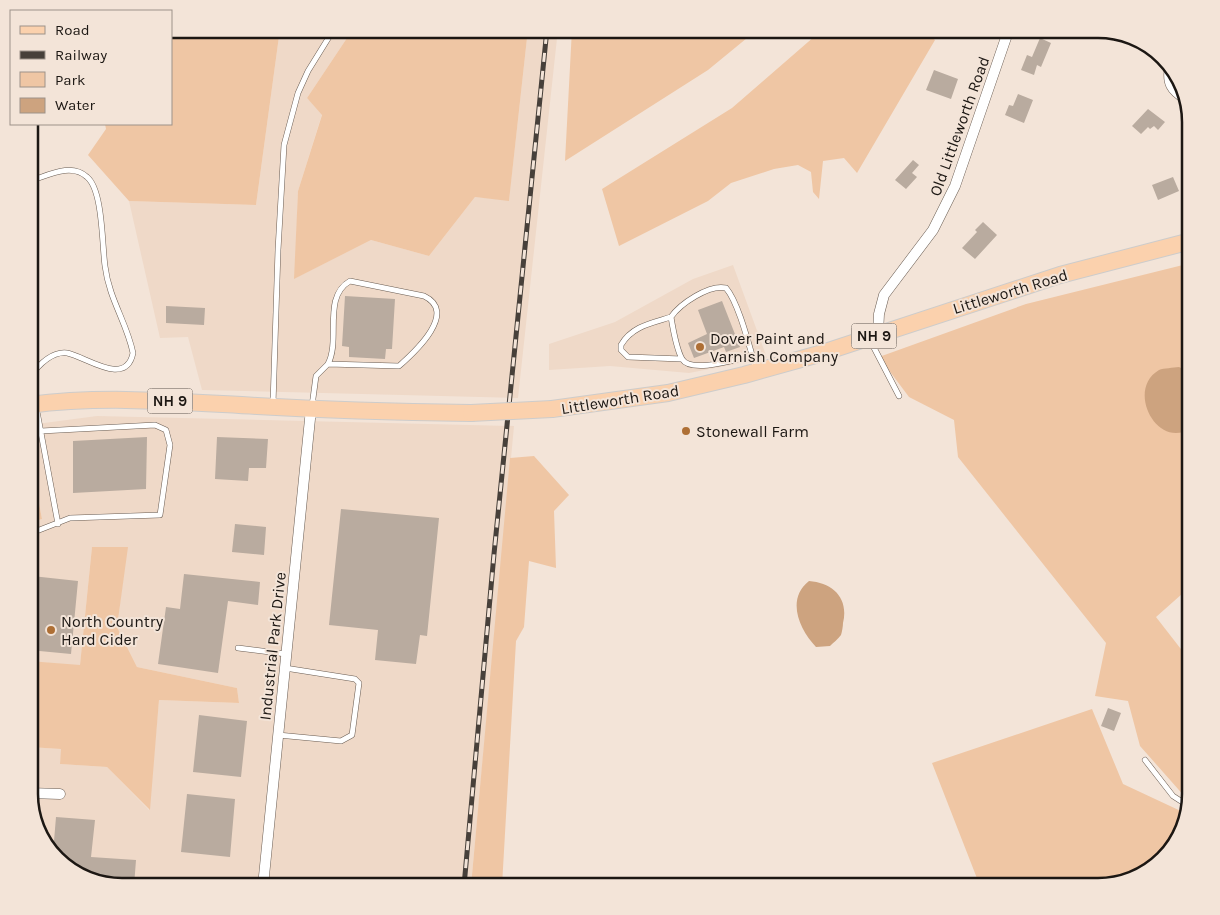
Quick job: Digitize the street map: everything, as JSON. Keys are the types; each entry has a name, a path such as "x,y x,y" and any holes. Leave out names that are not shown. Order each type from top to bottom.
{"main road":[{"name":"Littleworth Road","path":"38,404 103,399 312,409 471,413 552,409 668,392 757,372 1060,275 1182,243"}],"street":[{"name":"Old Littleworth Road","path":"873,336 884,295 928,237 955,186 1006,38"},
{"path":"1168,75 1171,88 1177,93"},
{"name":"Industrial Park Drive","path":"264,878 312,409"},
{"path":"38,793 60,794"}],"lane":[{"path":"273,407 278,240 284,145 298,92 308,71 328,38"},
{"path":"38,179 63,170 76,171 89,178 92,183 98,204 105,269 111,294 133,353 130,362 126,366 112,369 66,353 58,354 42,363 38,368"},
{"path":"312,409 316,376 328,364 333,352 335,300 338,291 350,281 424,296 432,300 437,306 438,313 434,324 424,340 399,366 328,364"},
{"path":"752,356 693,366 682,359 628,357 621,350 621,345 630,333 640,327 671,317 681,305 691,299 715,288 726,288 752,356 757,372"},
{"path":"671,317 682,359"},
{"path":"873,336 899,396"},
{"path":"38,424 58,524"},
{"path":"38,531 70,518 160,515 170,445 169,436 161,427 147,424 40,431"},
{"path":"238,648 286,654"},
{"path":"278,735 341,741 349,738 352,735 359,683 355,679 284,668"},
{"path":"1145,760 1173,796 1182,802"}],"shaded area":[{"path":"279,38 347,38 307,98 322,114 298,191 295,278 371,240 429,256 475,197 509,200 527,38 557,38 518,398 202,390 188,337 160,338 129,201 256,205"},
{"path":"733,265 767,358 689,373 610,366 549,370 549,344 615,322 693,279"},
{"path":"97,416 514,426 472,878 122,878 94,873 70,860 58,849 49,836 39,810 38,748 62,749 60,764 107,767 149,810 159,700 239,703 237,688 137,667 117,627 127,547 92,547 80,666 38,662 38,520 42,519 38,498 38,424"}],"green space":[{"path":"172,38 279,38 256,205 129,201 88,155 106,129 105,125 172,125"},
{"path":"347,38 527,38 509,201 475,197 429,256 371,240 294,279 298,191 322,115 307,98"},
{"path":"572,38 747,38 708,70 565,161"},
{"path":"813,38 932,38 935,40 857,173 844,158 823,161 819,199 813,192 811,172 798,165 774,169 731,183 708,201 619,246 602,189 732,108"},
{"path":"1182,265 1182,594 1156,617 1182,650 1182,793 1140,746 1128,701 1095,696 1106,643 958,457 954,420 909,397 879,357 1026,304"},
{"path":"534,456 569,495 554,511 556,568 529,561 524,627 516,641 502,878 472,878 510,458"},
{"path":"38,498 42,519 38,520"},
{"path":"92,547 128,547 117,627 137,667 237,688 239,703 159,700 150,810 107,767 60,764 61,749 38,748 38,662 80,665"},
{"path":"1092,709 1123,784 1180,811 1171,836 1158,853 1136,869 1120,875 1098,878 977,878 932,763"}],"water":[{"path":"1166,368 1182,368 1182,432 1179,433 1167,431 1157,425 1145,403 1145,391 1149,379 1159,370"},
{"path":"809,581 818,582 832,589 837,593 844,606 841,635 830,646 816,647 804,632 800,623 797,605 798,596 802,588"}],"building":[{"path":"1040,38 1051,43 1041,67 1037,65 1034,75 1021,70 1027,55 1032,57"},
{"path":"934,70 958,79 951,99 926,90"},
{"path":"1018,94 1033,100 1024,123 1005,115 1009,105 1013,106"},
{"path":"1148,109 1165,122 1158,130 1154,126 1150,129 1148,127 1141,134 1132,126"},
{"path":"913,160 919,165 912,173 917,177 906,189 895,180"},
{"path":"1173,177 1179,191 1158,200 1152,185"},
{"path":"983,222 997,235 975,259 962,248 977,232 975,230"},
{"path":"345,296 395,299 392,349 386,349 385,359 349,357 349,347 342,346"},
{"path":"722,301 740,347 726,352 724,347 694,358 688,343 707,334 698,310"},
{"path":"166,306 205,308 204,325 166,323"},
{"path":"147,437 146,489 73,493 73,441"},
{"path":"217,437 268,439 266,468 249,468 248,481 215,479"},
{"path":"341,509 439,518 427,636 420,635 416,664 375,660 378,630 329,625"},
{"path":"235,524 266,527 264,555 232,552"},
{"path":"184,574 260,582 258,605 228,601 218,673 158,664 166,607 180,609"},
{"name":"North Country Hard Cider","path":"38,577 78,581 71,654 38,651"},
{"path":"1108,708 1121,713 1114,731 1101,726"},
{"path":"199,715 247,721 241,777 193,772"},
{"path":"187,794 235,799 230,857 181,852"},
{"path":"56,817 95,820 91,857 136,860 135,878 111,877 94,873 70,860 54,843"}],"railway":[{"path":"465,878 494,554 546,38"}],"place":[{"name":"Dover Paint and Varnish Company","path":"700,347"},
{"name":"Stonewall Farm","path":"686,431"},
{"name":"North Country Hard Cider","path":"51,630"}]}
